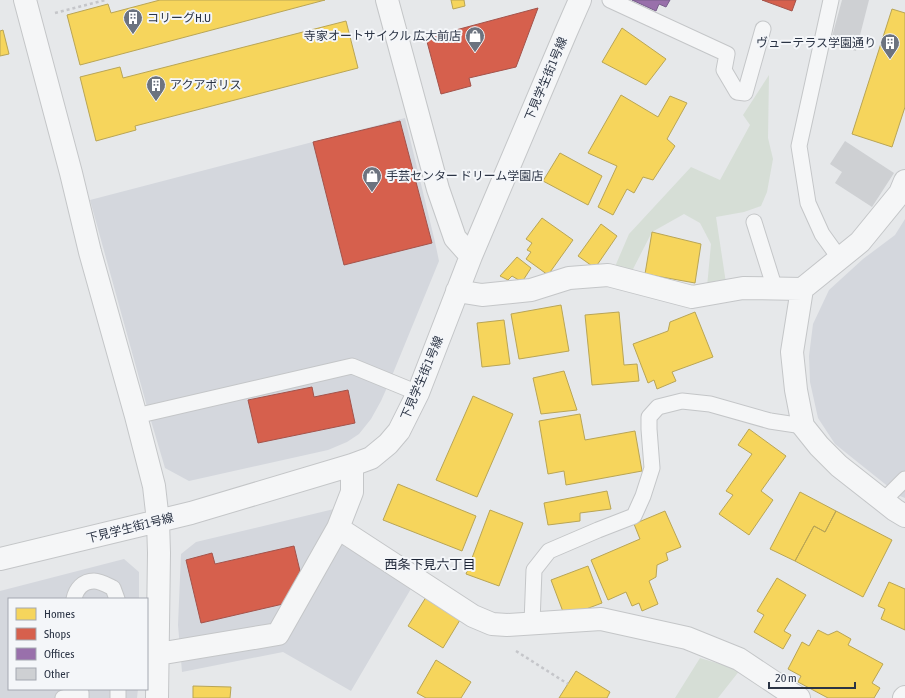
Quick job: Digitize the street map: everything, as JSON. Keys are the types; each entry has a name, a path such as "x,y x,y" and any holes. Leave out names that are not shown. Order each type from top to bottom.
{"street":[{"path":"387,0 438,189 455,238 471,256"},
{"name":"下見学生街1号線","path":"0,558 191,513 352,465 371,458 388,444 399,431 418,393 471,256 580,0"},
{"path":"28,10 71,173 90,252 154,486 158,521 159,552 158,698"},
{"path":"457,291 482,295 531,290 569,278 608,275 692,296 743,288 802,289 860,242 900,192 905,181"},
{"path":"802,289 792,352 796,390 803,426 819,446 839,466 883,501 905,516"},
{"path":"158,654 278,634 338,528 352,492 352,465"},
{"path":"338,528 473,616 492,624 507,625 601,619 687,638 739,659 799,698"}],"lane":[{"path":"610,0 727,54 724,70 737,92 745,93 763,29"},
{"path":"831,0 799,146 808,203 822,234 840,259"},
{"path":"754,222 775,289"},
{"path":"136,416 352,366 418,393"},
{"path":"532,623 534,570 549,551 634,516 644,496 652,468 649,417 658,407 682,401 710,404 770,421 803,426"},
{"path":"883,501 905,479"},
{"path":"74,598 76,591 83,584 94,581 103,583 112,588 117,598"},
{"path":"63,698 81,693"}],"path":[{"path":"28,10 105,0"},
{"path":"517,652 568,684"}],"shaded area":[{"path":"769,75 768,138 773,159 767,192 761,206 744,212 716,217 726,283 707,287 711,244 700,223 684,214 652,232 631,273 614,269 629,234 691,167 720,180 750,125 743,115"},
{"path":"405,118 439,261 389,383 371,419 359,434 347,442 328,450 189,481 165,468 90,200"},
{"path":"905,219 905,498 900,496 835,444 818,418 810,382 809,356 813,324 829,290 863,259 895,235"},
{"path":"334,509 344,546 412,587 351,691 283,652 182,672 178,625 181,554 196,542"},
{"path":"124,559 139,572 139,598 8,598 8,690 138,690 137,698 0,698 0,591"},
{"path":"700,658 740,670 718,698 675,698"}],"building: Homes":[{"name":"コリーグH.U","path":"160,0 325,0 80,65 67,15 108,4 111,13"},
{"path":"451,0 464,0 465,6 453,9"},
{"name":"ヴューテラス学園通り","path":"892,9 905,13 905,107 892,147 852,134"},
{"name":"アクアポリス","path":"346,21 358,68 135,126 136,130 96,141 80,77 120,67 123,78"},
{"path":"622,28 666,59 646,85 602,62"},
{"path":"3,30 9,54 0,56 0,31"},
{"path":"621,95 658,117 670,96 687,103 667,139 675,146 653,180 643,177 634,193 627,189 613,215 598,207 617,166 588,153"},
{"path":"560,153 602,176 588,205 543,181"},
{"path":"542,218 573,240 548,275 526,259 531,252 527,250 532,243 526,239"},
{"path":"601,224 617,236 595,268 578,256"},
{"path":"652,232 701,244 695,283 645,274"},
{"path":"517,257 531,268 522,282 512,276 508,280 500,276"},
{"path":"561,305 569,351 519,359 511,314"},
{"path":"619,312 624,365 637,364 639,381 592,385 585,315"},
{"path":"695,312 713,357 672,372 676,381 657,389 654,380 648,383 633,344 668,331 670,322"},
{"path":"504,320 510,364 482,367 477,323"},
{"path":"564,371 577,410 541,414 533,378"},
{"path":"473,396 513,414 477,497 436,480"},
{"path":"580,414 585,440 635,431 642,471 566,485 564,471 548,474 539,421"},
{"path":"749,429 786,456 761,491 773,500 749,535 719,514 733,495 726,491 752,454 738,445"},
{"path":"398,484 476,516 462,551 383,520"},
{"path":"607,491 611,509 580,513 580,521 548,525 544,503"},
{"path":"800,492 836,511 825,532 814,526 795,561 770,549"},
{"path":"490,510 523,523 499,586 466,574"},
{"path":"665,511 681,547 666,553 668,560 657,565 656,577 649,581 658,604 642,611 639,603 632,606 626,592 608,600 591,560 640,539 634,524"},
{"path":"836,511 892,540 863,597 795,561 814,526 825,532"},
{"path":"588,566 602,603 565,617 551,580"},
{"path":"777,578 806,595 784,631 791,635 783,649 754,632 764,615 757,611"},
{"path":"889,582 905,589 905,630 881,619 885,609 878,606"},
{"path":"428,594 463,615 443,648 408,626"},
{"path":"818,630 828,635 837,631 851,639 848,645 883,664 872,683 880,688 874,698 828,698 798,682 801,676 788,669 802,642 809,646"},
{"path":"436,660 471,682 461,698 426,698 417,693"},
{"path":"576,671 610,692 607,698 559,698"},
{"path":"193,686 231,687 230,698 193,698"}],"building: Shops":[{"path":"762,0 796,0 792,11"},
{"name":"寺家オートサイクル 広大前店","path":"538,8 516,67 469,78 471,86 441,94 426,38"},
{"name":"手芸センター ドリーム学園店","path":"400,121 432,243 344,265 313,142"},
{"path":"312,387 314,397 348,390 355,423 258,443 248,400"},
{"path":"294,546 300,571 283,604 201,623 186,560 212,553 215,564"}],"building: Offices":[{"path":"632,0 670,0 666,7 659,4 656,11"}],"building: Other":[{"path":"842,0 869,0 856,51 830,44"},
{"path":"845,141 894,173 872,207 835,183 842,172 830,164"}],"place":[{"name":"コリーグH.U","path":"133,35"},
{"name":"寺家オートサイクル 広大前店","path":"475,53"},
{"name":"ヴューテラス学園通り","path":"890,60"},
{"name":"アクアポリス","path":"156,102"},
{"name":"手芸センター ドリーム学園店","path":"372,193"}],"district":[{"name":"西条下見六丁目","path":"430,564"}]}
